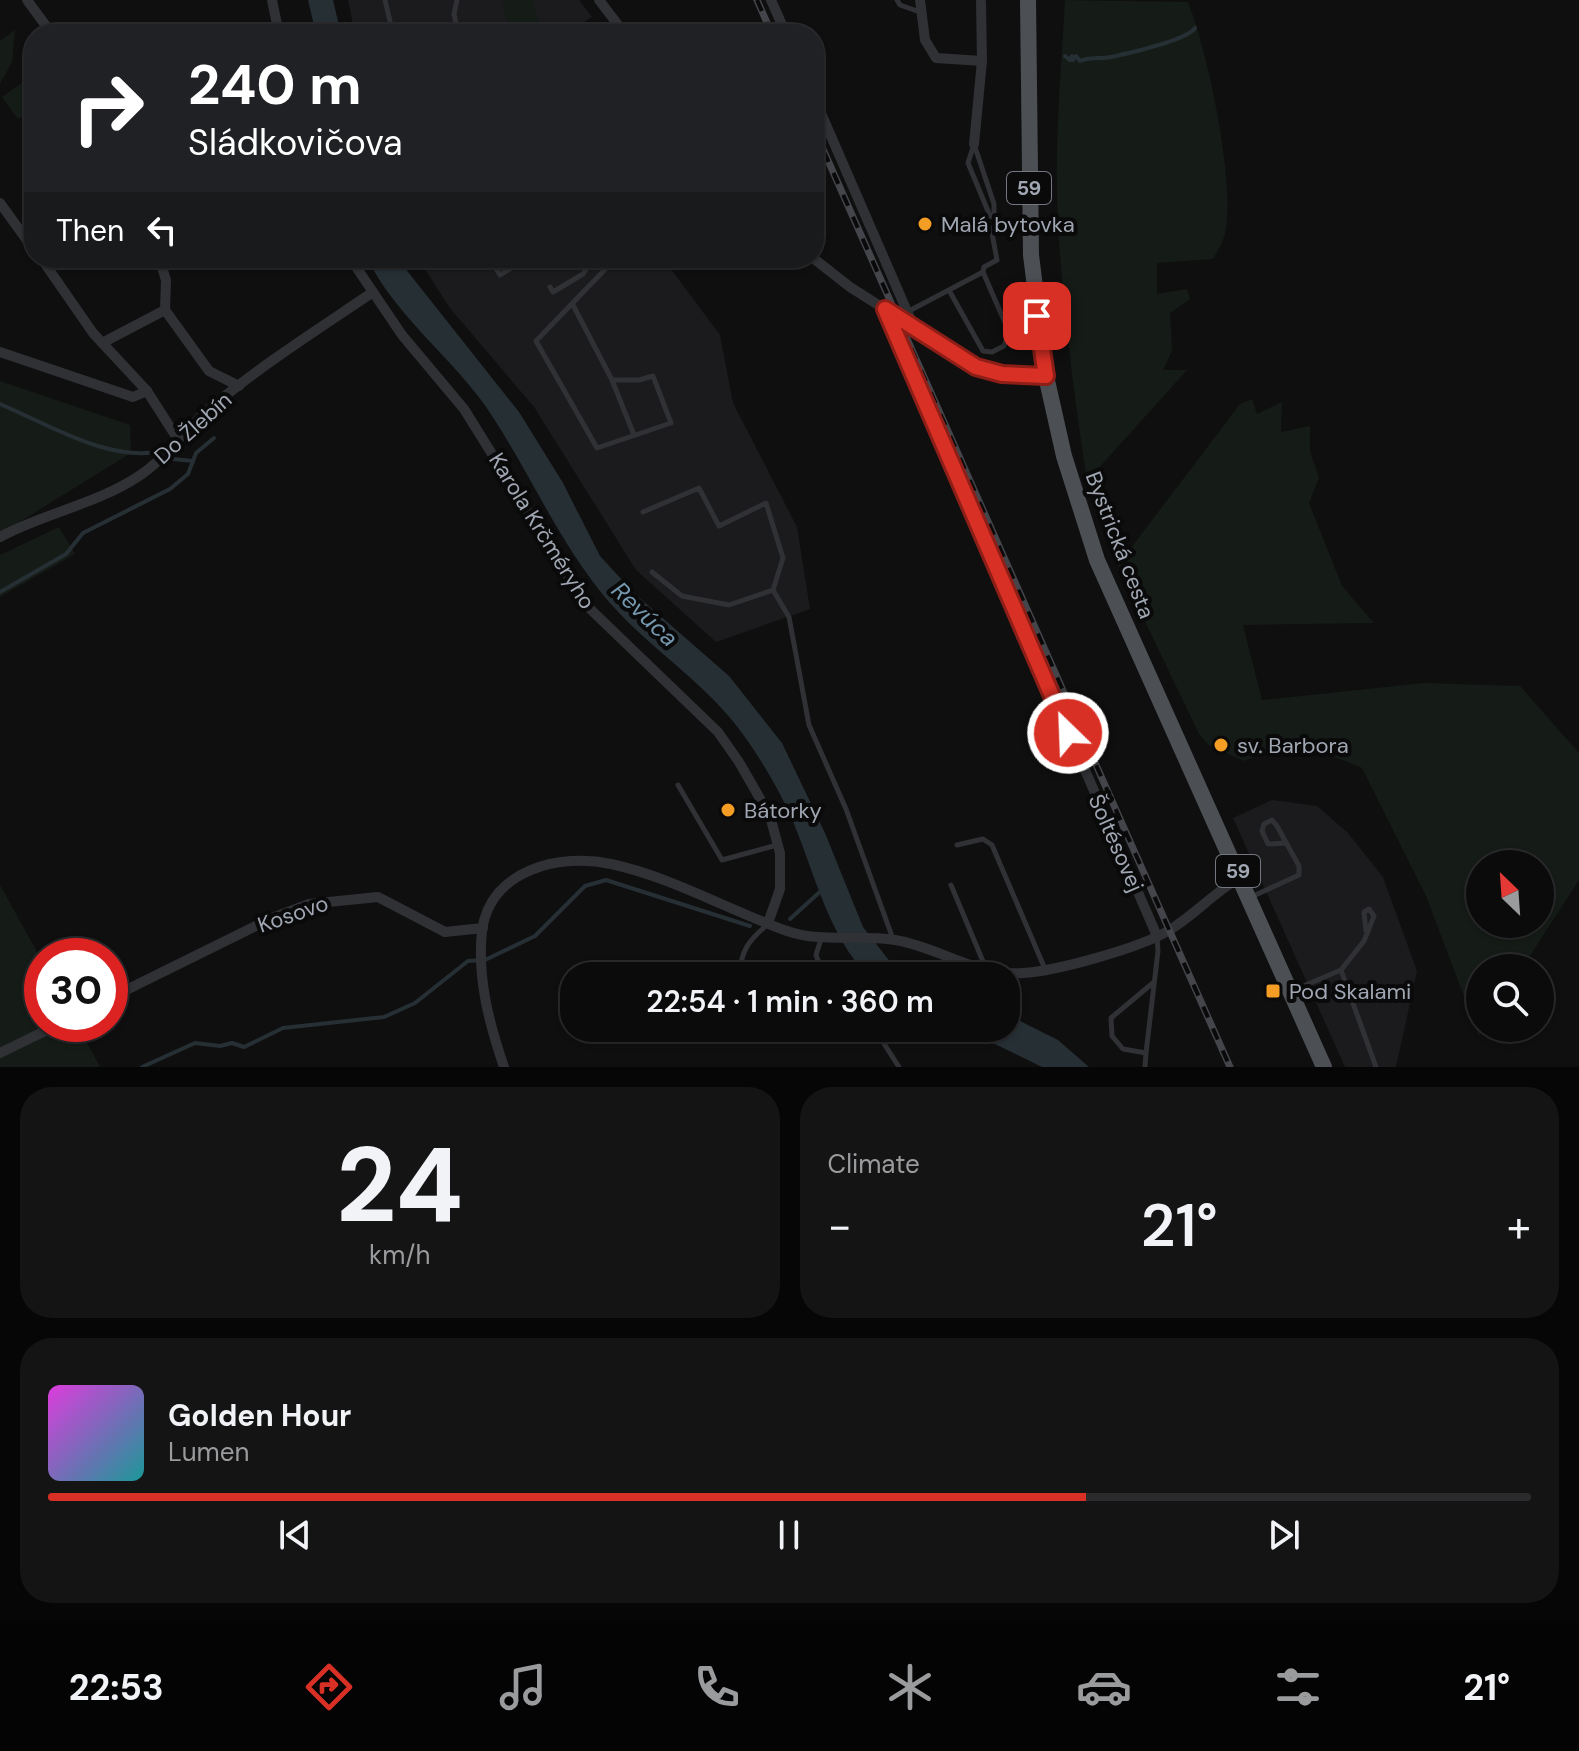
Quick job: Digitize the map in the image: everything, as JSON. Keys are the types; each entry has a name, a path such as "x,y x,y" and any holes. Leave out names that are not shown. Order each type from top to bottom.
{"main road":[{"name":"Bystrická cesta","path":"1028,0 1031,255 1046,376 1064,456 1097,560 1293,990 1324,1067"}],"street":[{"path":"27,0 45,24"},
{"path":"272,0 277,24"},
{"path":"599,0 617,24"},
{"path":"771,0 782,24"},
{"path":"974,144 982,61 981,2"},
{"path":"920,6 925,40 936,58 982,61"},
{"path":"824,120 913,325"},
{"path":"0,203 24,236"},
{"path":"824,266 976,367 1002,374 1046,376"},
{"path":"48,268 102,343 147,391 177,438"},
{"path":"162,268 166,280 165,310 209,371 239,386"},
{"name":"Karola Krčméryho","path":"357,268 430,371 464,409 586,605 718,732 770,816 778,845 780,889 768,923"},
{"name":"Do Žlebín","path":"0,537 31,520 51,517 95,499 139,476 177,438 239,386 373,292"},
{"name":"Šoltésovej","path":"885,309 1157,936"},
{"path":"102,343 165,310"},
{"path":"0,352 133,397 147,391"},
{"path":"504,1067 488,1020 483,928 491,906 520,875 543,863 576,858 613,864 790,932 822,937 894,940 959,962"},
{"path":"1020,974 1045,970 1157,936 1197,910 1217,890 1241,877"},
{"name":"Kosovo","path":"128,989 272,918 309,904 378,897 445,932 483,928"},
{"path":"0,1053 24,1041"}],"lane":[{"path":"385,0 391,24"},
{"path":"456,24 454,14 457,0"},
{"path":"899,2 920,6"},
{"path":"974,144 994,204 994,217 990,216 968,163 974,144"},
{"path":"950,292 983,351 998,350 1008,341 1009,332 983,272 984,267 997,260 991,228"},
{"path":"495,268 500,275 511,268"},
{"path":"550,287 553,292 583,274 587,268"},
{"path":"607,268 536,341 597,448 671,423 653,376 612,380"},
{"path":"909,311 983,272"},
{"path":"573,305 612,380 634,435"},
{"path":"643,512 699,488 719,526 766,503 783,558 773,590 789,617 809,725 846,809 894,940"},
{"path":"652,572 682,596 729,605 773,590"},
{"path":"678,785 722,860 778,845"},
{"path":"1250,897 1299,875 1299,866 1286,843 1272,820 1264,824 1262,831 1268,844 1286,843"},
{"path":"957,845 983,839 992,845 1045,970"},
{"path":"951,885 984,962"},
{"path":"741,962 749,940 768,923"},
{"path":"1293,990 1341,970 1364,941 1366,931"},
{"path":"1145,1067 1157,936"},
{"path":"819,962 816,955 822,937"},
{"path":"1341,970 1376,1067"},
{"path":"1146,1053 1123,1049 1112,1036 1111,1018 1154,982"},
{"path":"883,1042 899,1067"}],"shaded area":[{"path":"348,0 579,0 592,17 580,24 353,24"},
{"path":"502,0 533,0 539,24 508,24"},
{"path":"1065,0 1188,2 1211,85 1227,187 1224,237 1213,259 1157,263 1157,294 1187,289 1190,299 1170,313 1172,351 1163,370 1187,370 1087,481 1069,350 1058,220 1057,137"},
{"path":"15,30 12,62 0,84 0,41"},
{"path":"24,81 24,115 18,119 2,97"},
{"path":"424,268 670,268 720,335 733,403 797,527 810,609 716,642 636,570 534,407 449,307"},
{"path":"0,381 130,425 131,453 0,534"},
{"path":"1252,399 1257,414 1282,402 1281,432 1310,426 1310,451 1319,478 1309,503 1342,586 1374,623 1243,625 1262,700 1424,683 1520,686 1579,753 1579,880 1554,919 1554,850 1466,850 1466,938 1541,938 1531,954 1466,954 1466,1002 1426,896 1362,768 1303,748 1277,750 1244,761 1210,746 1199,734 1118,565 1240,404"},
{"path":"59,527 75,554 0,597 0,555"},
{"path":"1272,800 1317,806 1348,833 1383,877 1417,971 1396,1067 1345,1067 1233,818"},
{"path":"0,885 29,938 24,938 24,1042 87,1042 100,1067 0,1067"}],"water":[{"path":"308,0 333,0 339,24 314,24"},
{"name":"Revúca","path":"373,268 405,268 519,412 563,483 600,556 634,593 729,676 782,743 825,833 863,927 890,962 854,960 833,924 784,802 747,740 699,685 610,603 559,531 484,404 392,298"},
{"path":"1020,1021 1058,1040 1089,1067 1042,1067 991,1042 1020,1042"}],"waterway":[{"path":"1065,56 1070,60 1076,56 1080,61 1111,57 1169,42 1195,28"},
{"path":"0,404 100,447 121,452 162,451"},
{"path":"0,592 66,554 83,533 170,489 188,474 196,453 214,438"},
{"path":"173,459 193,461"},
{"path":"142,1067 195,1043 220,1046 232,1043 244,1047 283,1028 384,1017 415,1003 468,961 485,960 535,936 585,886 606,880 750,926"},
{"path":"790,919 823,889"}],"railway":[{"path":"757,0 768,24"},
{"path":"824,152 1230,1067"}],"place":[{"name":"Malá bytovka","path":"925,224"},
{"name":"sv. Barbora","path":"1221,745"},
{"name":"Bátorky","path":"728,810"},
{"name":"Pod Skalami","path":"1273,991"}],"route":[{"path":"1037,316 1046,376 1002,374 976,367 885,309 1068,733"}]}
